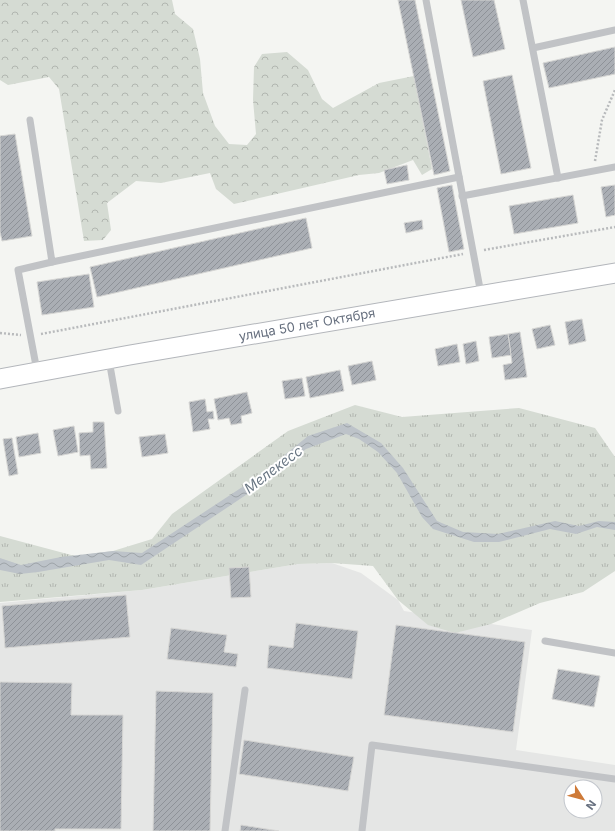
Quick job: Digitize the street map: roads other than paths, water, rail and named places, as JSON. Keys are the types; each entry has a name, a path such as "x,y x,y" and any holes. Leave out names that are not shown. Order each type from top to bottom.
{"main road":[{"name":"улица 50 лет Октября","path":"0,379 109,358 481,294 615,273"}],"lane":[{"path":"426,0 481,294"},
{"path":"523,0 558,178"},
{"path":"532,48 615,30"},
{"path":"30,120 52,262"},
{"path":"462,196 615,167"},
{"path":"37,372 18,270 459,177"},
{"path":"109,358 118,411"},
{"path":"545,641 615,653"},
{"path":"225,831 245,690"},
{"path":"362,831 372,745 615,779"}],"water":[{"name":"Мелекесс","path":"347,423 381,443 403,468 437,521 463,532 498,534 555,521 579,526 599,521 615,522 615,530 597,527 576,534 550,529 499,542 474,542 433,529 422,517 397,473 378,452 359,439 346,434 306,449 264,483 141,565 109,560 20,574 0,570 0,558 21,565 61,557 113,551 142,553 259,476 308,436"}]}
